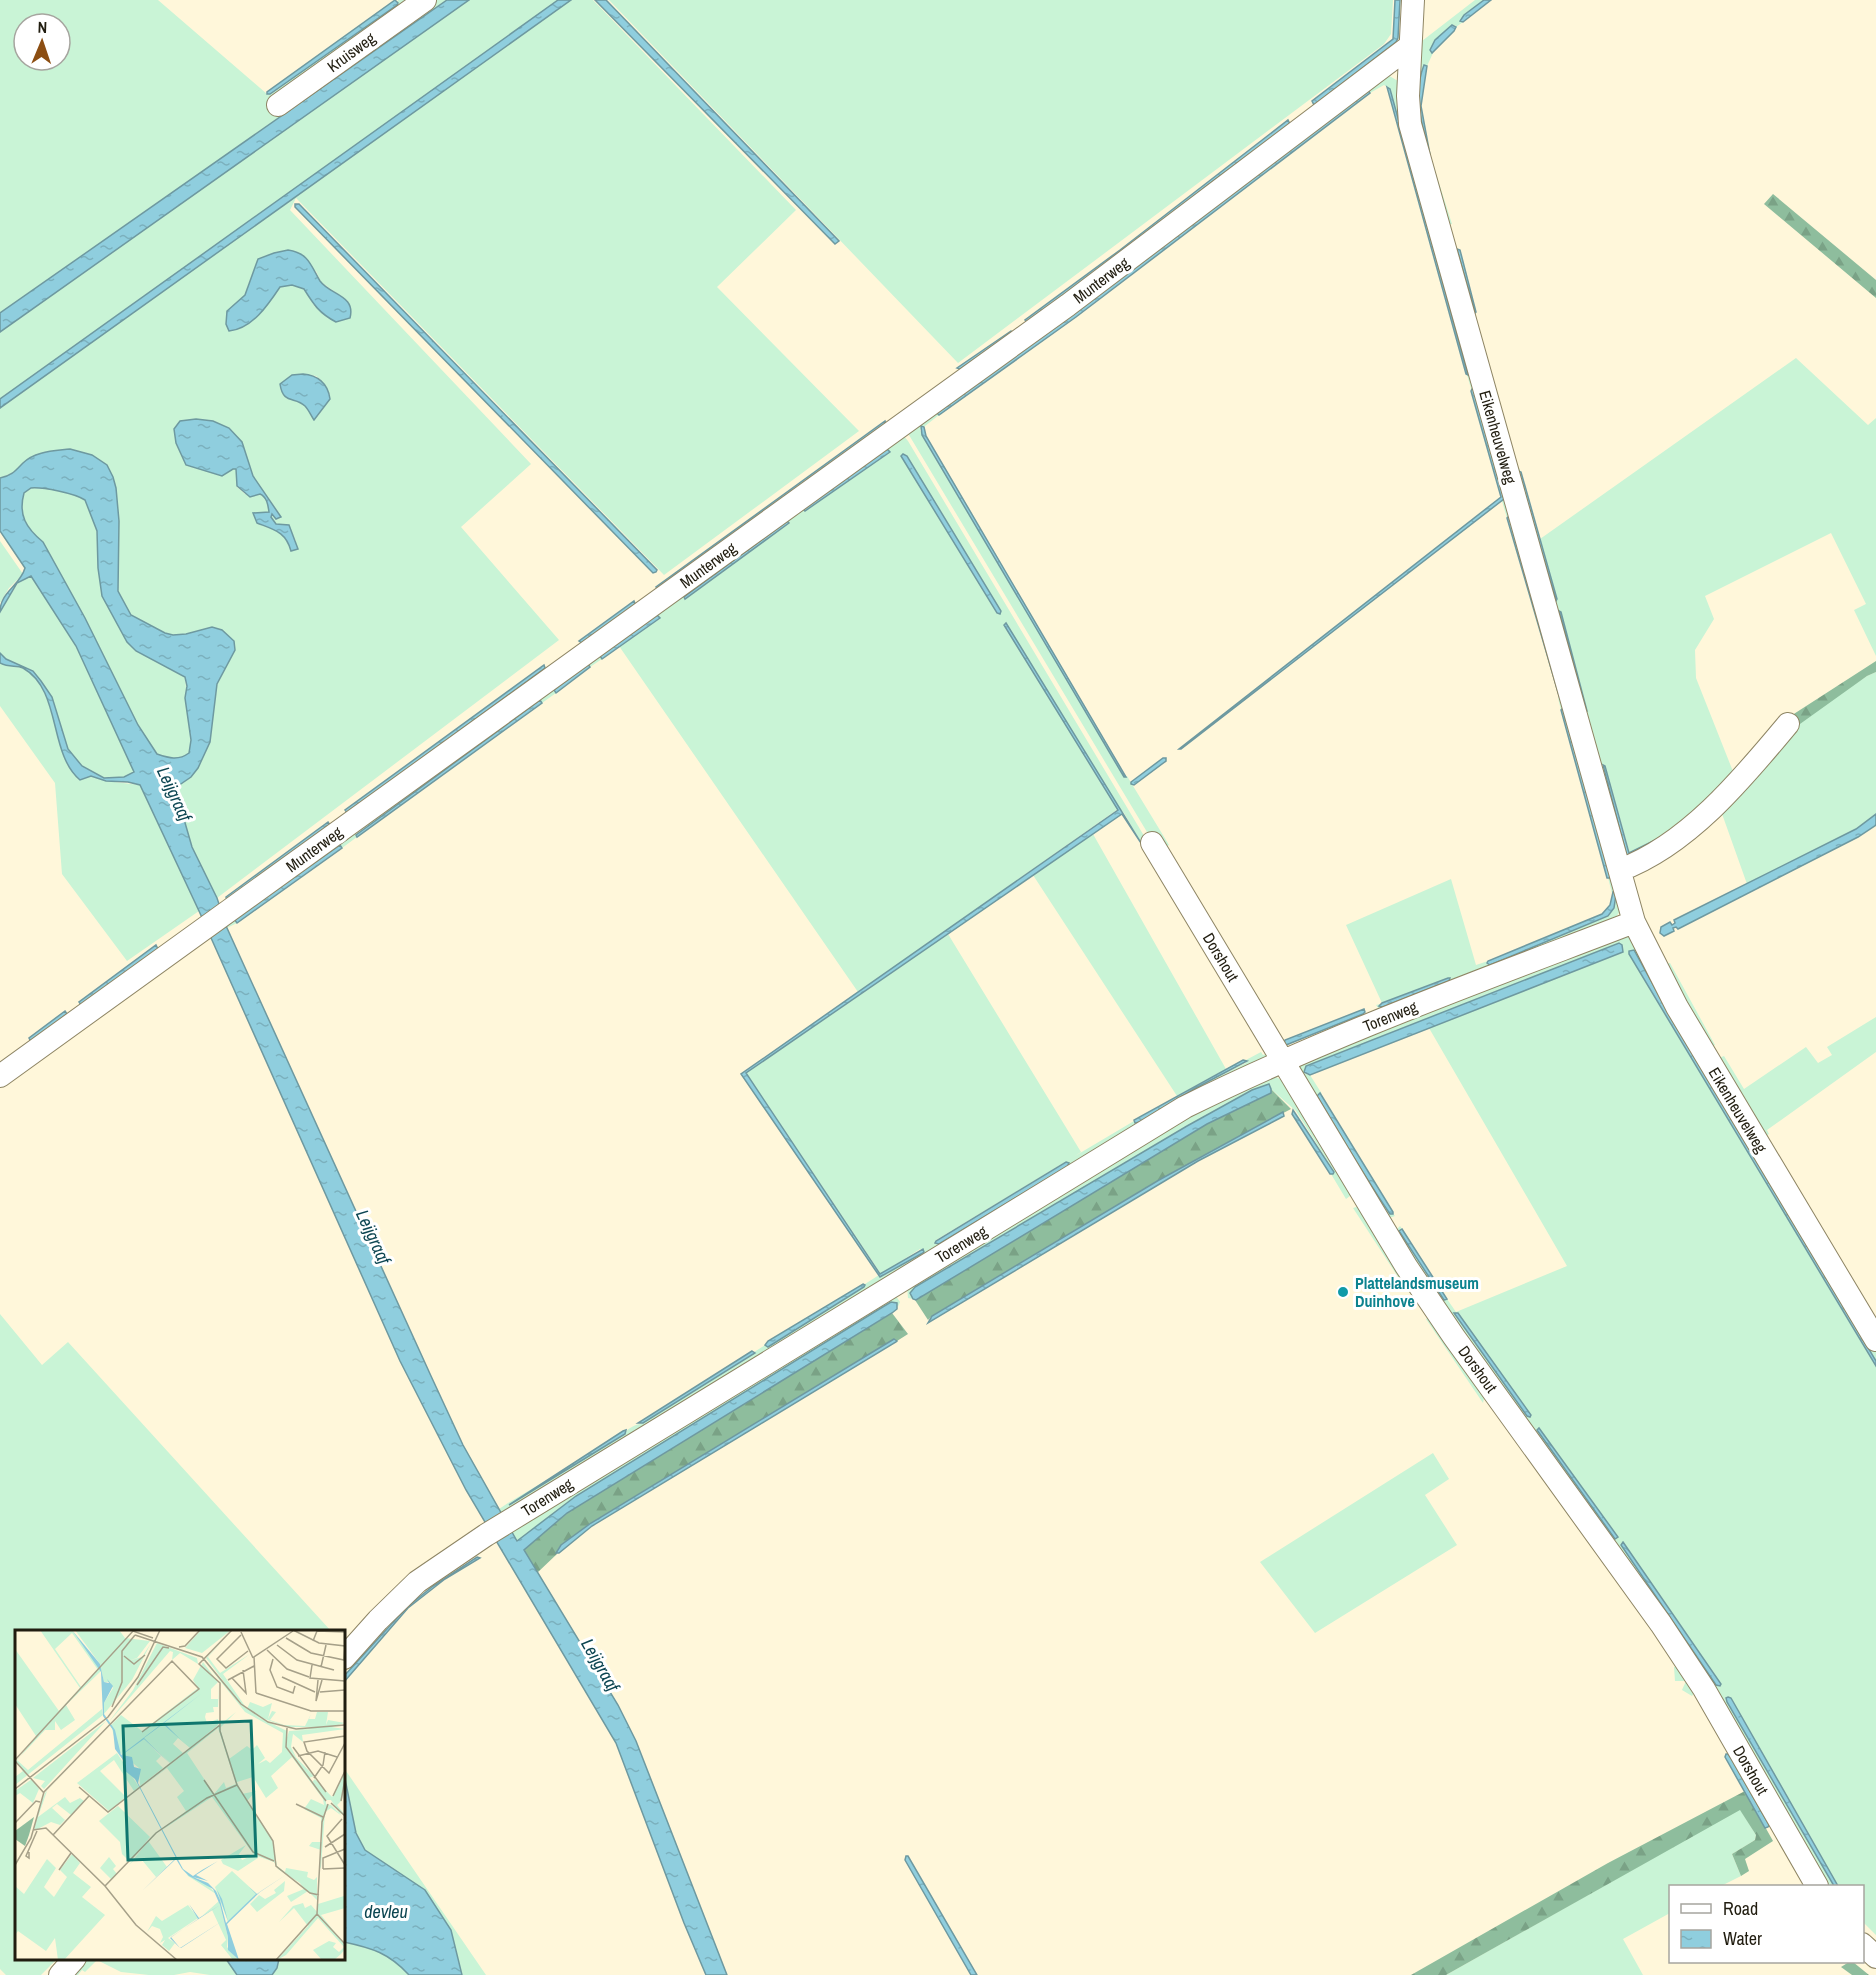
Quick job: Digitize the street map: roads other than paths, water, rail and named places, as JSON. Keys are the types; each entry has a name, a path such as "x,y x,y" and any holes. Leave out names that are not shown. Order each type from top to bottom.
{"street":[{"name":"Kruisweg","path":"278,105 425,0"},
{"name":"Eikenheuvelweg","path":"1413,0 1408,96 1410,124 1634,922 1677,1007 1876,1340"},
{"name":"Munterweg","path":"0,1076 1068,304 1410,46"},
{"path":"1620,870 1658,852 1685,832 1742,776 1788,724"},
{"name":"Dorshout","path":"1152,843 1406,1266 1454,1337 1661,1624 1704,1689 1816,1885"},
{"name":"Torenweg","path":"345,1658 378,1620 417,1582 486,1535 1185,1107 1283,1060 1368,1024 1634,922"},
{"path":"1864,1945 1876,1957"},
{"path":"60,1975 74,1960"}],"water":[{"path":"395,0 397,5 267,94 267,92"},
{"path":"447,0 469,0 0,332 0,313"},
{"path":"558,0 571,0 0,408 0,399"},
{"path":"595,0 606,0 839,241 835,244"},
{"path":"1395,0 1400,0 1396,42 1314,105 1312,101 1393,39"},
{"path":"1484,0 1491,0 1463,22 1460,21 1464,15"},
{"path":"1452,25 1456,27 1454,31 1432,53 1430,50 1435,40"},
{"path":"1424,65 1427,66 1421,106 1430,155 1421,121 1419,99 1420,76"},
{"path":"1387,87 1390,89 1468,375 1466,374"},
{"path":"1368,90 1370,93 1076,317 939,415 937,413"},
{"path":"1288,120 1290,124 1209,184 1123,253 1027,323 1025,320"},
{"path":"295,204 299,204 657,570 656,572 653,573 295,207"},
{"path":"1457,249 1460,250 1475,313"},
{"path":"288,250 305,257 324,286 346,300 351,310 350,318 336,322 317,308 304,289 292,285 280,287 252,321 229,331 226,324 227,311 245,295 258,259"},
{"path":"1011,331 1012,333 960,369 957,368"},
{"path":"303,374 321,381 329,393 330,399 314,420 305,406 284,395 280,384 292,375"},
{"path":"1472,389 1474,389 1504,499 1179,749 1501,497"},
{"path":"196,419 213,421 229,428 242,442 253,476 281,517 276,519 272,514 271,517 276,524 289,525 298,549 291,551 283,536 257,523 253,513 269,512 267,502 260,494 250,497 237,486 236,469 222,476 186,465 176,443 174,429 180,421"},
{"path":"885,421 886,425 658,590 656,587"},
{"path":"921,426 924,427 926,436 1126,777 922,435"},
{"name":"Leijgraaf","path":"70,449 92,455 107,465 113,477 119,521 118,591 131,615 165,633 186,634 212,627 222,630 234,641 235,650 217,684 210,742 198,768 191,777 175,788 192,847 463,1445 517,1541 576,1496 881,1308 891,1302 897,1303 897,1309 892,1313 567,1513 524,1550 618,1705 636,1741 727,1975 706,1975 616,1743 466,1490 400,1361 199,911 140,785 106,781 91,776 80,780 70,768 63,754 44,691 35,678 23,668 0,663 0,653 6,659 33,671 41,681 52,697 68,749 82,766 104,778 124,777 134,772 76,646 31,576 17,583 0,612 3,599 19,580 25,568 0,531 0,478 11,474 33,456","holes":["31,488 66,493 85,500 97,531 98,568 102,596 127,642 136,651 185,677 187,686 185,698 191,740 189,753 185,756 173,758 157,754 138,725 85,618 43,542 32,532 25,520 22,508 24,493"]},
{"path":"887,449 890,452 805,511 803,509"},
{"path":"903,454 907,456 1001,611 1000,614 997,613 901,456"},
{"path":"1518,471 1521,472 1556,601"},
{"path":"1510,517 1560,699 1507,518"},
{"path":"787,521 789,523 685,599 684,597"},
{"path":"634,601 636,606 582,643 579,641"},
{"path":"1559,611 1561,612 1587,711 1586,711"},
{"path":"657,615 660,618 602,659 600,656"},
{"path":"1006,623 1141,843 1122,814 746,1073 880,1274 923,1249 924,1252 921,1254 880,1277 741,1074 1118,810 1004,625"},
{"path":"588,664 590,667 556,693 554,690"},
{"path":"544,665 545,668 347,813 345,810"},
{"path":"540,700 542,703 357,837 356,835"},
{"path":"1563,708 1611,878 1607,878 1561,710"},
{"path":"1166,758 1166,761 1134,785 1131,784 1131,782"},
{"path":"1603,765 1629,853 1663,838 1627,857"},
{"path":"1876,814 1876,825 1858,837 1678,929 1673,928 1674,931 1664,936 1660,933 1661,927 1670,922 1672,925 1675,923 1674,920 1856,829"},
{"path":"328,822 330,825 227,901 226,897"},
{"path":"340,845 342,848 237,923 234,919"},
{"path":"1613,892 1616,894 1614,908 1608,916 1490,965 1487,963 1602,914 1610,905"},
{"path":"1619,943 1622,945 1623,952 1310,1075 1304,1072 1306,1066"},
{"path":"156,945 158,949 81,1005 79,1002"},
{"path":"1634,950 1673,1021 1876,1361 1876,1366 1629,954 1629,951"},
{"path":"1450,978 1449,981 1383,1007 1379,1006 1382,1003"},
{"path":"1364,1009 1363,1014 1286,1045 1284,1043 1285,1040"},
{"path":"65,1011 67,1014 31,1042 29,1038"},
{"path":"1243,1060 1247,1061 1135,1123 1134,1120"},
{"path":"1269,1084 1271,1093 1207,1124 916,1300 913,1299 910,1293 915,1287 1187,1126 1252,1090"},
{"path":"1320,1093 1393,1214 1390,1214 1353,1156 1317,1096"},
{"path":"1293,1110 1334,1172 1333,1174 1330,1174 1292,1114"},
{"path":"1283,1112 1284,1116 1198,1161 928,1323 932,1316 1159,1180"},
{"path":"1066,1162 1069,1163 1067,1167 939,1244 935,1243 936,1241"},
{"path":"1402,1229 1447,1299 1444,1300 1399,1231"},
{"path":"863,1284 864,1287 768,1347 765,1345 768,1341"},
{"path":"1454,1313 1458,1313 1531,1415 1530,1417 1527,1416"},
{"path":"894,1339 896,1342 592,1526 559,1553 556,1553 561,1545 591,1523"},
{"path":"752,1351 755,1353 643,1423 638,1423"},
{"path":"1539,1428 1618,1537 1615,1539 1537,1430"},
{"path":"626,1430 625,1434 509,1505 623,1431"},
{"path":"1623,1542 1721,1684 1720,1686 1716,1685 1621,1545"},
{"path":"477,1557 480,1558 445,1579 408,1608 345,1681 345,1675 407,1607 433,1586"},
{"path":"1726,1698 1731,1698 1837,1885 1833,1885"},
{"path":"1726,1754 1731,1758 1769,1825 1768,1827 1765,1828 1725,1757"},
{"name":"devleu","path":"345,1779 356,1833 365,1850 425,1890 451,1930 462,1975 409,1975 387,1956 345,1942"},
{"path":"906,1856 977,1975 971,1975 905,1860"},
{"path":"227,1960 279,1960 272,1975 237,1975"}],"place":[{"name":"Plattelandsmuseum Duinhove","path":"1343,1292"}]}
